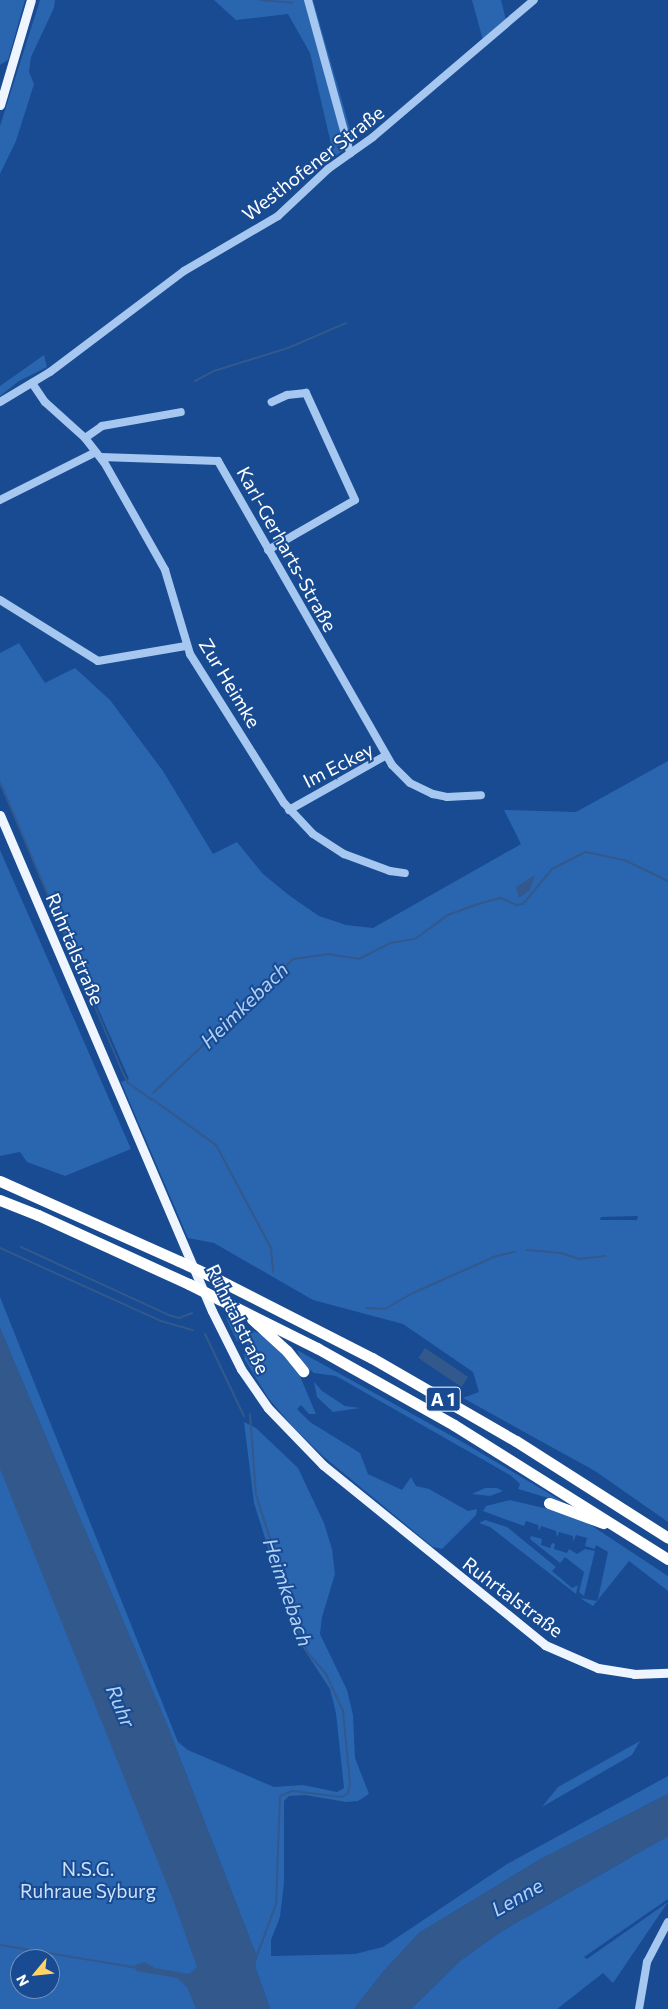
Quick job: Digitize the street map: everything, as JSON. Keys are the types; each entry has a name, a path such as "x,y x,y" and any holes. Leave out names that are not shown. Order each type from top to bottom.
{"highway":[{"name":"A 1","path":"0,1181 209,1275 372,1358 516,1441 668,1538"},
{"name":"A 1","path":"0,1200 240,1308 368,1375 488,1444 668,1558"},
{"path":"240,1308 288,1351 303,1371"},
{"path":"549,1503 594,1519 654,1549"}],"main road":[{"path":"0,105 31,0"},
{"name":"Ruhrtalstraße","path":"0,816 212,1311 241,1369 268,1408 323,1466 546,1645 598,1668 634,1674 668,1673"}],"street":[{"path":"308,0 350,153"},
{"name":"Westhofener Straße","path":"0,402 32,383 178,275 278,216 350,153 403,113 534,0"},
{"name":"Zur Heimke","path":"32,383 45,402 85,438 99,455 165,570 186,646 289,810 313,834 344,854 390,871 405,873"},
{"path":"268,550 356,500 306,393 287,395 272,402"},
{"path":"85,438 109,424 181,412"},
{"path":"0,500 99,455"},
{"name":"Karl-Gerharts-Straße","path":"99,455 218,462 385,756"},
{"path":"0,600 98,661 186,646"},
{"name":"Im Eckey","path":"289,810 385,756 410,783 433,794 447,797 480,795"},
{"path":"639,2009 647,1962 668,1922"}],"green space":[{"path":"0,0 25,0 8,60 0,65"},
{"path":"40,0 55,0 54,8 31,57 29,72 34,84 16,141 0,174 0,126"},
{"path":"214,0 313,0 354,143 334,157 310,53 288,14 236,20"},
{"path":"472,0 501,0 507,24 484,44"},
{"path":"44,355 47,367 19,381 0,396 0,386"},
{"path":"19,643 45,683 75,668 110,700 163,771 213,854 237,842 263,874 290,896 319,916 346,925 373,928 521,844 504,810 576,812 668,761 668,1522 595,1471 463,1398 479,1392 473,1372 403,1324 313,1300 214,1243 188,1238 121,1082 129,1079 0,785 0,653","holes":["638,1216 637,1220 600,1220 601,1217"]},
{"path":"0,850 131,1149 65,1176 27,1162 20,1152 0,1156"},
{"path":"0,1297 178,1742 188,1750 274,1787 303,1785 337,1792 344,1788 336,1713 330,1689 296,1637 254,1503 244,1422 256,1428 298,1468 324,1523 332,1549 335,1574 322,1617 320,1634 347,1690 353,1715 355,1758 369,1794 358,1801 346,1802 305,1795 289,1796 284,1801 284,1883 280,1917 271,1940 271,1956 355,1954 383,1947 507,1864 668,1776 668,1794 539,1860 419,1933 383,1972 354,2009 270,2009 255,1966 257,1957 167,1725 0,1328"},
{"path":"226,1318 270,1339 299,1374 316,1414 309,1414 301,1405 297,1409 310,1422 360,1453 368,1474 402,1490 411,1477 416,1486 429,1489 468,1511 477,1509 476,1515 442,1549 433,1547 324,1457 294,1428 269,1399 245,1360 244,1354 250,1353 246,1342 237,1341"},
{"path":"297,1350 459,1440 565,1503 518,1489 520,1484 510,1475 336,1376 314,1373 303,1364"},
{"path":"314,1382 322,1391 345,1406 360,1408 333,1412 317,1397"},
{"name":"N.S.G. Ruhraue Syburg","path":"0,1431 216,2009 0,2009"},
{"path":"485,1488 497,1488 503,1491 490,1496 472,1494"},
{"path":"510,1500 577,1516 668,1576 668,1591 629,1561 593,1606 581,1598 596,1601 598,1599 608,1552 596,1545 595,1549 585,1546 587,1538 576,1535 573,1542 573,1536 559,1532 557,1537 556,1531 541,1526 539,1531 538,1525 526,1521 524,1526 483,1511 486,1506"},
{"path":"485,1520 507,1527 556,1567 552,1571 572,1588 578,1585 576,1594 490,1527 479,1523"},
{"path":"531,1536 542,1539 541,1545 550,1548 552,1543 555,1544 554,1549 567,1553 569,1549 577,1554 585,1549 595,1551 584,1596 579,1592 584,1572 565,1557 560,1563 530,1539"},
{"path":"640,1741 632,1755 542,1807 558,1787"},
{"path":"668,1836 668,1899 584,1957 587,1959 668,1902 613,1983 603,1973 557,2009 411,2009 461,1960 502,1931"}],"water":[{"path":"535,875 530,890 519,898 516,887"},
{"name":"Ruhr","path":"0,1328 167,1725 257,1957 255,1966 270,2009 196,2009 187,1987 177,1978 136,1971 135,1965 145,1962 155,1968 189,1974 197,1967 172,1897 0,1469"},
{"path":"425,1348 468,1377 461,1387 418,1358"},
{"name":"Lenne","path":"668,1794 668,1836 502,1931 461,1960 411,2009 354,2009 383,1972 419,1933 539,1860"}],"waterway":[{"path":"260,0 293,3"},
{"path":"195,381 214,371 288,348 346,323"},
{"path":"0,782 123,1073 128,1083 152,1100"},
{"name":"Heimkebach","path":"153,1093 293,959 328,954 359,959 390,943 415,939 448,915 478,904 501,898 516,905 523,904 552,869 586,852 624,860 668,881"},
{"name":"Heimkebach","path":"152,1099 216,1145 271,1248 273,1272"},
{"path":"21,1247 169,1315 179,1318 192,1313"},
{"path":"0,1248 161,1321 193,1330"},
{"path":"527,1250 561,1253 580,1259 605,1256"},
{"path":"366,1308 385,1309 413,1293 496,1256 515,1252"},
{"path":"205,1334 244,1416"},
{"name":"Heimkebach","path":"250,1414 256,1495 307,1652 326,1674 343,1711 350,1784 348,1793 342,1797 292,1791 280,1796 276,1904 256,1958"},
{"path":"0,1945 138,1968"}]}
